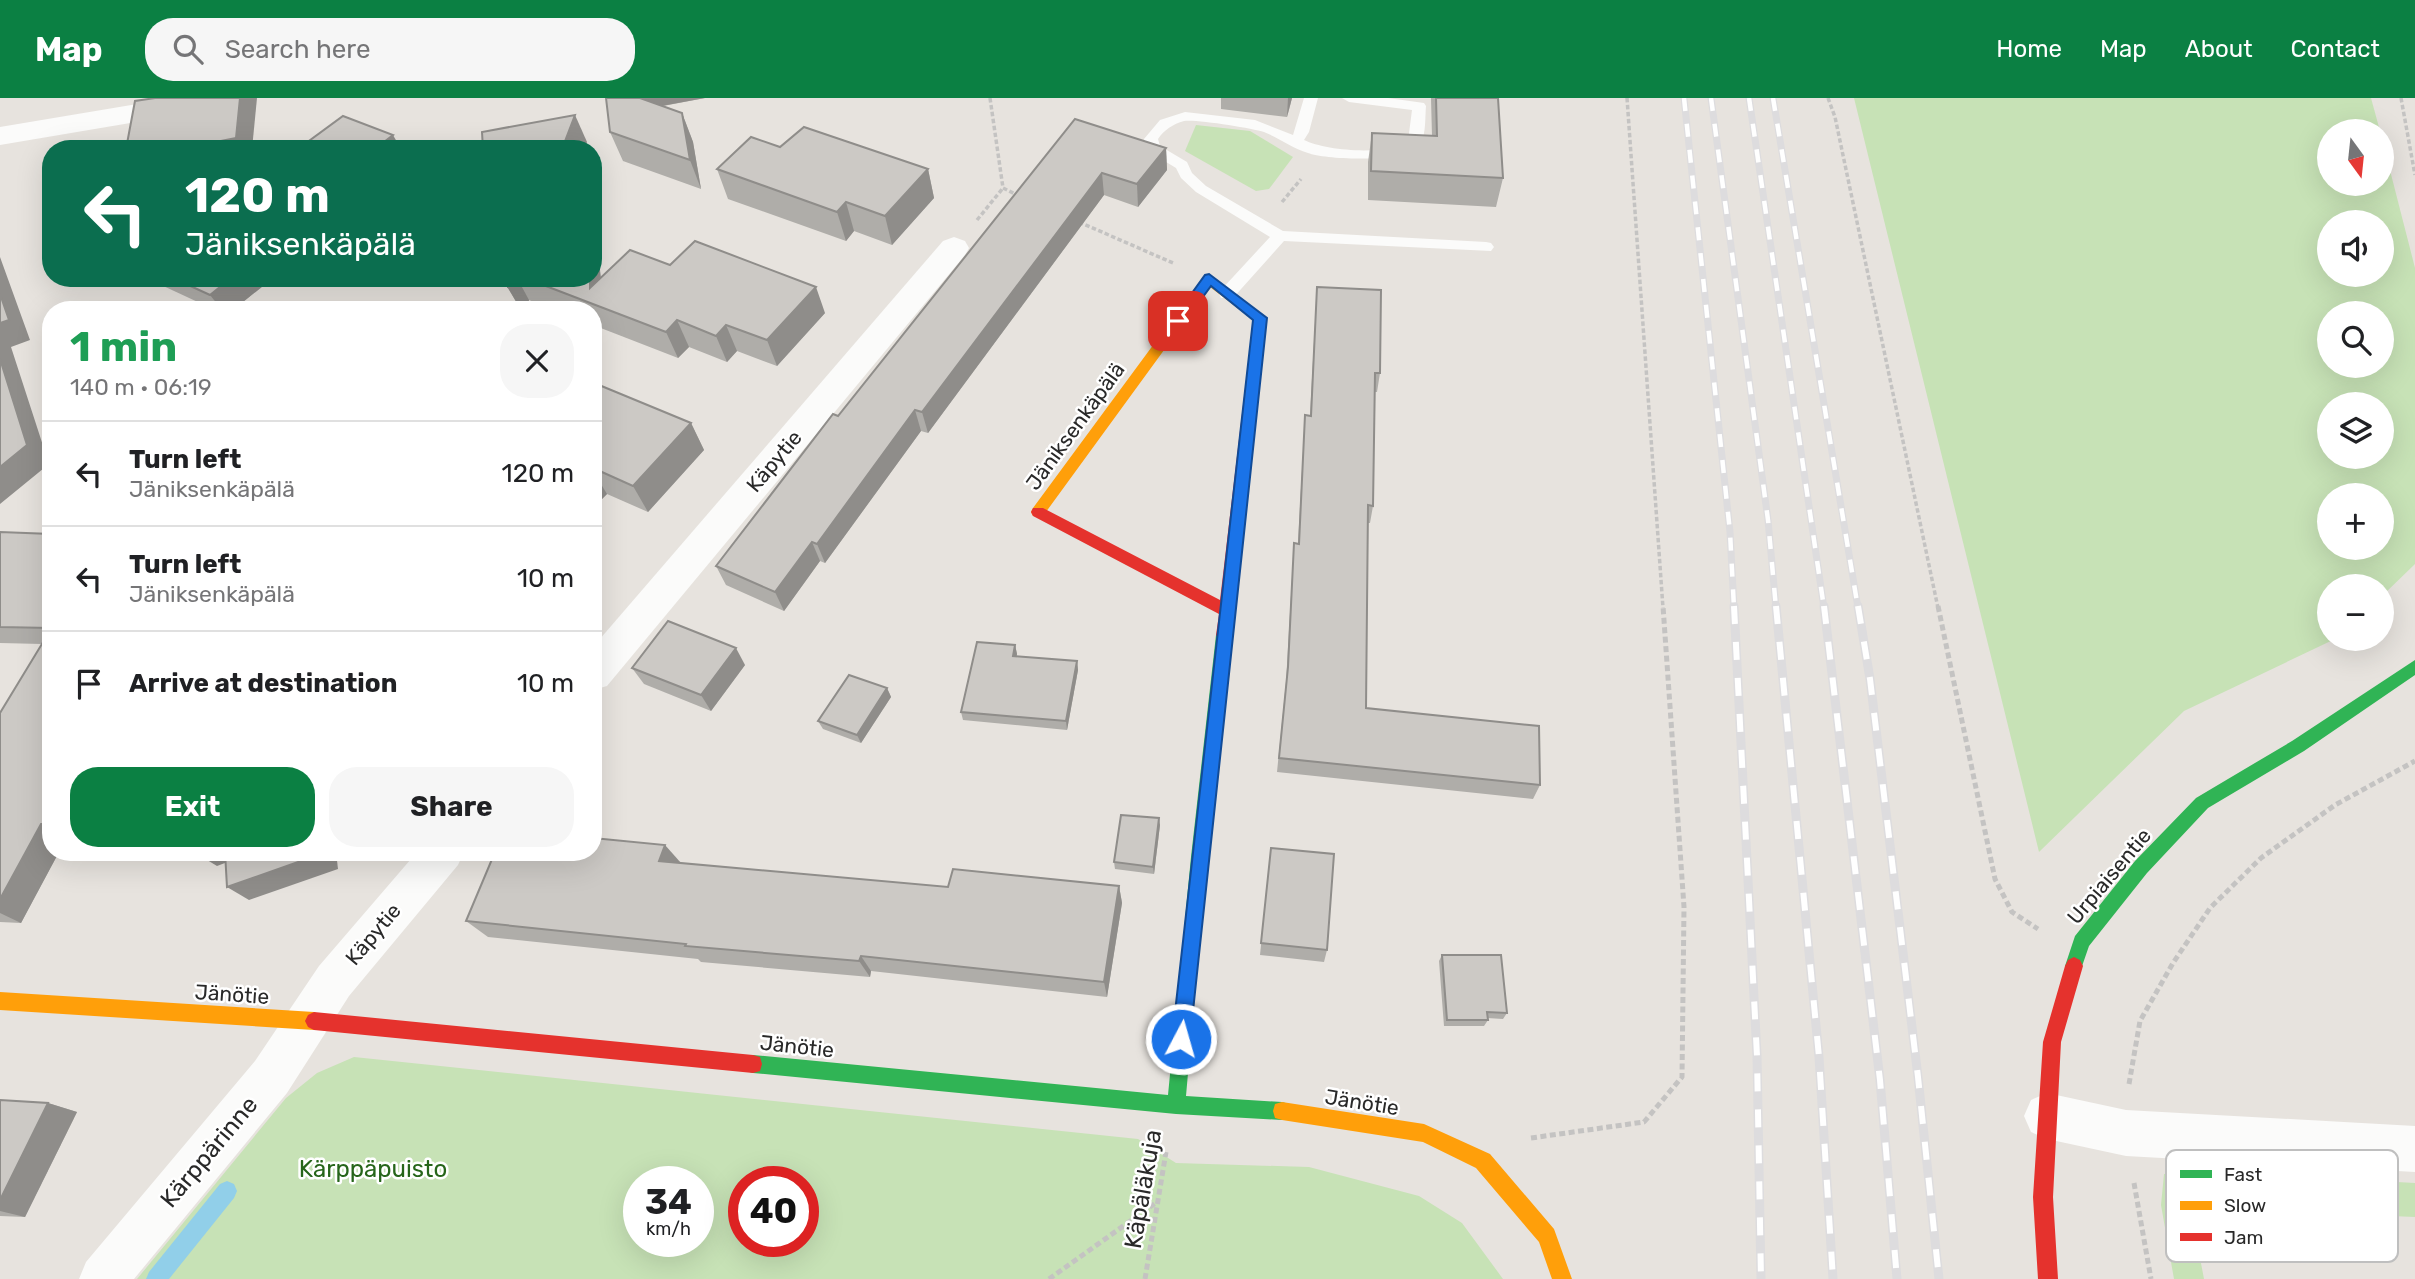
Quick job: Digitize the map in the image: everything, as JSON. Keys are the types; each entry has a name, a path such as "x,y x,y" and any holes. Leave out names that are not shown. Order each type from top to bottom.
{"street":[{"path":"0,136 225,98"},
{"name":"Käpytie","path":"602,663 954,248"},
{"path":"1176,1105 1199,857 1229,612 1260,318 1209,279"},
{"name":"Jäniksenkäpälä","path":"1209,279 1038,512 1229,612"},
{"name":"Urpiaisentie","path":"2048,1279 2043,1197 2052,1042 2081,942 2141,867 2202,803 2298,746 2415,667"},
{"name":"Käpytie","path":"308,1020 334,981 435,861"},
{"name":"Jänötie","path":"0,1001 308,1020 1176,1105 1269,1109 1424,1133 1483,1161 1547,1236 1562,1279"},
{"name":"Kärppärinne","path":"103,1279 271,1077 308,1020"},
{"path":"2047,1116 2126,1133 2415,1149"}],"lane":[{"path":"1295,142 1303,132 1311,98"},
{"path":"1349,98 1419,106 1415,142 1411,147 1390,153 1324,152 1312,150 1269,129 1242,121 1185,116 1165,123 1152,139 1153,148 1182,165 1186,175 1201,189 1280,236 1486,247"},
{"path":"1227,294 1280,236"}],"path":[{"path":"990,98 1003,188 1027,199"},
{"path":"1483,1161 1490,1140 1554,1137 1644,1122 1682,1077 1684,907 1626,98"},
{"path":"1828,98 1838,131 1995,878 2012,912 2047,935 2081,942"},
{"path":"2401,98 2415,175"},
{"path":"1263,225 1324,152"},
{"path":"1076,220 1209,279"},
{"path":"2151,1279 2126,1133 2129,1080 2140,1021 2173,963 2210,908 2261,858 2335,805 2415,761"},
{"name":"Käpäläkuja","path":"1145,1279 1176,1105"},
{"path":"1049,1279 1158,1201"}],"green space":[{"path":"1854,98 2371,98 2377,119 2317,119 2317,196 2394,196 2394,186 2415,268 2415,564 2394,584 2394,574 2317,574 2317,648 2184,711 2039,852"},
{"path":"1196,125 1250,131 1293,157 1269,189 1256,191 1185,151"},
{"name":"Kärppäpuisto","path":"354,1057 1138,1139 1176,1163 1309,1167 1419,1196 1462,1223 1503,1279 137,1279 286,1098 317,1073"},
{"path":"2166,1174 2166,1233 2161,1205"},
{"path":"2398,1182 2415,1183 2415,1217 2398,1216"},
{"path":"2171,1262 2201,1262 2204,1279 2174,1279"}],"building":[{"path":"155,98 240,98 236,138 128,140 135,101"},
{"path":"606,98 640,98 682,113 690,160 610,132"},
{"path":"1436,98 1498,98 1503,178 1371,171 1372,133 1437,136"},
{"path":"575,115 565,140 482,140 482,132"},
{"path":"343,116 393,135 387,140 310,140"},
{"path":"1075,119 1166,148 1137,184 1102,173 922,412 915,410 817,544 812,542 775,592 716,566 833,414 838,416"},
{"path":"804,127 928,169 885,216 846,202 837,212 717,169 751,137 780,147"},
{"path":"695,241 816,287 767,340 726,325 716,336 677,320 666,332 602,307 602,301 585,301 548,287 602,287 602,277 630,250 670,265"},
{"path":"193,287 220,287 210,295"},
{"path":"1317,287 1381,290 1380,373 1375,373 1373,506 1368,505 1366,708 1539,726 1540,785 1279,758 1288,667 1294,543 1299,544 1305,415 1311,416"},
{"path":"0,294 9,320 0,323"},
{"path":"0,359 27,445 0,467"},
{"path":"602,386 691,423 633,486 602,472"},
{"path":"0,532 42,534 42,628 0,627"},
{"path":"668,621 736,648 701,695 632,668"},
{"path":"977,642 1015,645 1013,656 1077,661 1066,721 961,712"},
{"path":"42,644 42,824 0,899 0,713"},
{"path":"849,675 887,688 857,735 818,721"},
{"path":"1121,815 1159,818 1153,867 1114,862"},
{"path":"602,839 665,845 659,861 948,887 953,869 1119,886 1104,982 861,956 859,961 685,946 686,944 466,921 491,861 602,861"},
{"path":"1271,848 1334,854 1327,950 1261,943"},
{"path":"226,861 301,861 227,887"},
{"path":"1442,955 1501,955 1507,1013 1487,1012 1488,1020 1447,1020"},
{"path":"0,1100 48,1103 0,1200"}],"waterway":[{"path":"156,1279 227,1191"}],"railway":[{"path":"1684,98 1730,532 1734,608"},
{"path":"1711,98 1768,520 1776,608"},
{"path":"1749,98 1824,608"},
{"path":"1773,98 1858,608"},
{"path":"1734,606 1757,1056 1761,1279"},
{"path":"1776,606 1819,1057 1833,1279"},
{"path":"1824,606 1880,1080 1897,1279"},
{"path":"1858,606 1870,679 1918,1077 1939,1279"}],"traffic: fast":[{"path":"1176,1105 1199,857 1224,635"},
{"path":"2074,966 2081,942 2141,867 2202,803 2298,746 2415,667"},
{"path":"753,1064 1176,1105 1282,1111"}],"traffic: slow":[{"path":"1038,512 1209,279 1260,318 1252,388"},
{"path":"0,1001 314,1021"},
{"path":"1282,1111 1424,1133 1483,1161 1547,1236 1562,1279"}],"traffic: jam":[{"path":"1224,635 1252,388"},
{"path":"1038,512 1229,612"},
{"path":"2048,1279 2043,1197 2052,1042 2074,966"},
{"path":"314,1021 753,1064"}],"route":[{"path":"1178,321 1209,279 1260,318 1181,1039"}]}
